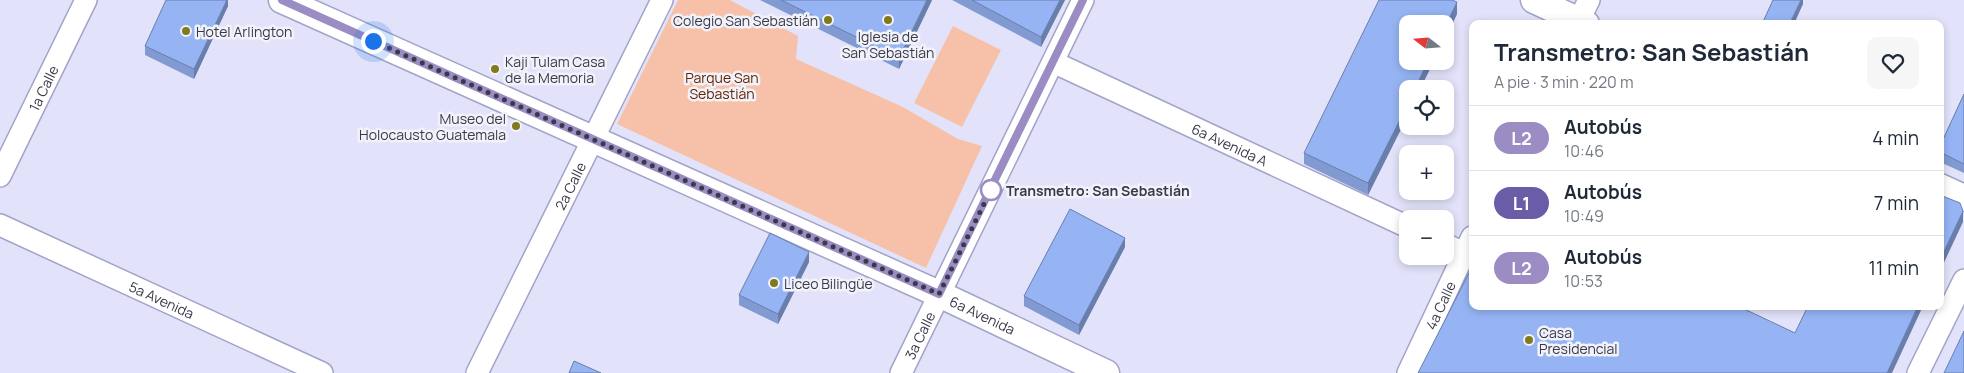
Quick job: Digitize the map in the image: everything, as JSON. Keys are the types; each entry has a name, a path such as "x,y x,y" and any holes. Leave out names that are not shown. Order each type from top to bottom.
{"main road":[{"name":"6a Avenida","path":"282,0 939,294 1106,373"},
{"path":"1534,0 1582,17"},
{"path":"1944,189 1964,198"}],"street":[{"name":"1a Calle","path":"0,176 86,0"},
{"name":"2a Calle","path":"477,373 662,0"},
{"name":"3a Calle","path":"901,373 1084,0"},
{"name":"6a Avenida A","path":"1053,62 1399,223"},
{"name":"5a Avenida","path":"0,225 322,373"},
{"path":"1454,244 1469,245"},
{"name":"4a Calle","path":"1408,373 1469,245"},
{"path":"1918,373 1964,280"}],"green space":[{"name":"Parque San Sebastián","path":"678,0 730,0 798,36 796,59 903,107 958,139 982,146 926,268 617,124"},
{"path":"953,26 1001,50 962,127 914,103"}],"building":[{"name":"Hotel Arlington","path":"166,0 227,0 194,69 145,46"},
{"name":"Iglesia de San Sebastián","path":"781,0 927,0 899,58"},
{"path":"972,0 1060,0 1041,37"},
{"path":"1379,0 1452,0 1457,2 1451,15 1399,15 1399,70 1424,70 1419,80 1399,80 1399,122 1368,183 1304,153"},
{"path":"1773,0 1801,0 1791,20 1764,20"},
{"path":"1964,94 1964,164 1944,154 1944,137"},
{"path":"1944,197 1960,203 1963,211 1944,251"},
{"path":"1070,209 1125,238 1079,325 1024,296"},
{"name":"Liceo Bilingüe","path":"770,233 809,252 778,314 739,295"},
{"path":"1469,273 1469,310 1746,310 1795,333 1806,310 1916,310 1887,373 1418,373"},
{"path":"1964,331 1964,373 1944,373"},
{"path":"574,361 601,373 569,373"}],"bus line":[{"name":"L2","path":"282,0 939,294 1083,0"}],"place":[{"name":"Colegio San Sebastián","path":"828,20"},
{"name":"Iglesia de San Sebastián","path":"888,20"},
{"name":"Hotel Arlington","path":"186,31"},
{"name":"Kaji Tulam Casa de la Memoria","path":"495,69"},
{"name":"Museo del Holocausto Guatemala","path":"516,126"},
{"name":"Transmetro: San Sebastián","path":"991,190"},
{"name":"Liceo Bilingüe","path":"774,283"},
{"name":"Casa Presidencial","path":"1529,340"}],"route":[{"path":"373,41 939,294 991,190"}]}
